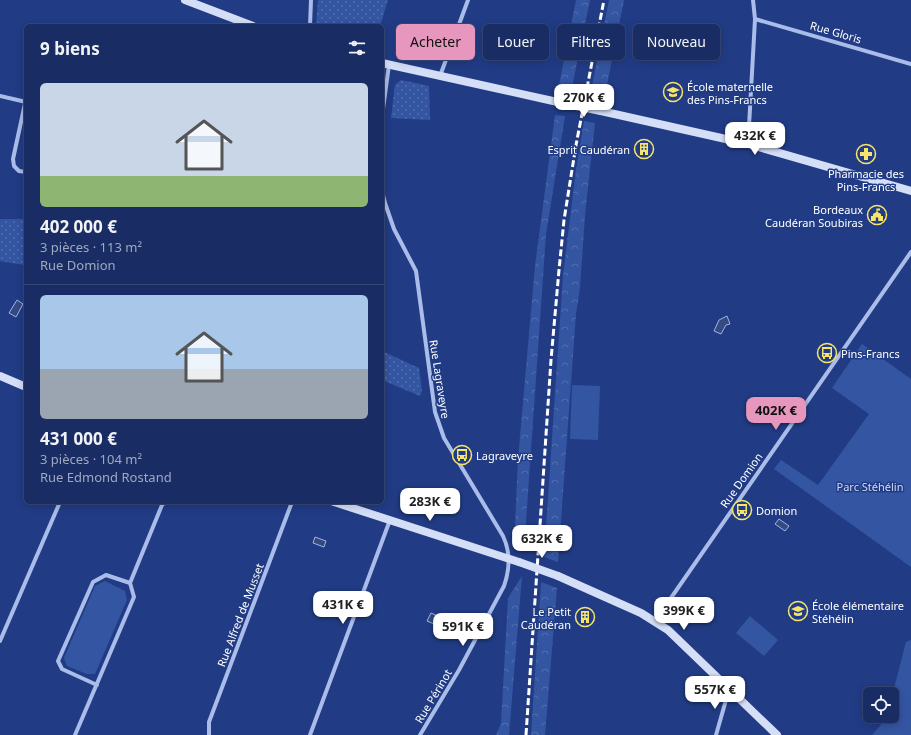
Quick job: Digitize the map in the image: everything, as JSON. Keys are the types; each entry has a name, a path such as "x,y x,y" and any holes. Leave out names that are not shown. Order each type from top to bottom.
{"main road":[{"path":"185,0 248,24"},
{"path":"385,64 748,144 911,190"},
{"path":"0,376 24,386"},
{"path":"340,504 558,576 638,611 668,630 777,735"}],"street":[{"path":"310,24 311,0"},
{"path":"440,76 468,0"},
{"path":"748,144 755,19 752,0"},
{"name":"Rue Gloris","path":"755,19 911,64"},
{"path":"384,81 385,64"},
{"path":"0,96 24,100"},
{"path":"24,109 13,159 14,166 19,171 24,172"},
{"name":"Rue Lagraveyre","path":"384,199 394,229 416,271 438,425 444,438 503,536 506,542 509,559"},
{"name":"Rue Domion","path":"655,621 911,252"},
{"path":"0,641 59,504"},
{"path":"75,735 134,597 130,583 163,504"},
{"name":"Rue Alfred de Musset","path":"210,735 209,722 291,504"},
{"path":"310,735 390,520"},
{"name":"Rue Périnot","path":"420,735 459,670 504,586 508,574 509,559"},
{"path":"97,685 62,669 58,661 93,582 106,575 130,583"},
{"path":"716,735 730,690"}],"green space":[{"path":"318,0 388,0 381,24 316,24"},
{"path":"576,0 590,0 585,24 571,24"},
{"path":"609,0 624,0 619,24 604,24"},
{"path":"564,60 578,60 571,92 558,90"},
{"path":"597,60 612,60 604,100 590,96"},
{"path":"401,80 429,86 430,120 391,118 395,85"},
{"path":"555,115 565,116 546,234 524,551 516,539 515,525 518,459 535,266"},
{"path":"584,121 595,123 585,215 580,288 576,314 558,562 544,557 563,275 576,170"},
{"path":"0,219 24,219 24,265 0,261"},
{"name":"Parc Stéhélin","path":"862,344 911,379 911,567 774,469 781,460 818,485 869,414 832,388"},
{"path":"384,352 419,368 422,391 420,396 384,381"},
{"path":"572,385 600,386 598,440 570,439"},
{"path":"522,576 509,735 496,735 501,723 508,598"},
{"path":"105,581 125,591 127,600 95,674 87,674 67,666 64,658 95,586"},
{"path":"541,582 557,588 545,735 531,735"},
{"path":"750,616 778,640 764,656 736,633"},
{"path":"911,640 911,735 872,735 882,723 899,723 899,687 894,687 906,642"}],"shaded area":[{"path":"17,300 23,304 16,317 9,313"},
{"path":"727,316 730,324 726,325 721,334 714,331 719,320"},
{"path":"779,519 789,526 785,531 775,524"},
{"path":"315,537 326,541 324,547 313,543"},
{"path":"431,613 448,620 444,628 427,621"}],"railway":[{"path":"526,735 551,360 564,220 576,145 604,0"}],"place":[{"name":"École maternelle des Pins-Francs","path":"673,92"},
{"name":"Esprit Caudéran","path":"644,149"},
{"name":"Pharmacie des Pins-Francs","path":"866,154"},
{"name":"Bordeaux Caudéran Soubiras","path":"877,215"},
{"name":"Pins-Francs","path":"827,353"},
{"name":"Lagraveyre","path":"462,455"},
{"name":"Domion","path":"742,510"},
{"name":"École élémentaire Stéhélin","path":"798,611"},
{"name":"Le Petit Caudéran","path":"585,617"}]}
